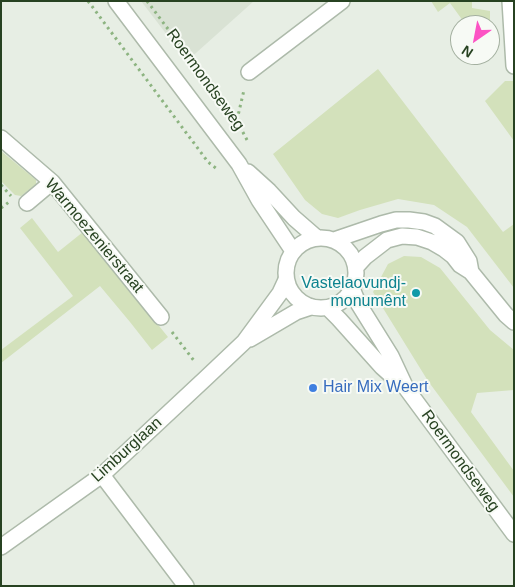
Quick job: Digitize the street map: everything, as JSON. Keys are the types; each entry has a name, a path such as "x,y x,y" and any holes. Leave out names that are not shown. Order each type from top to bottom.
{"street":[{"name":"Roermondseweg","path":"116,1 239,164 259,200 293,251"},
{"path":"249,72 342,1"},
{"path":"510,1 514,66"},
{"name":"Warmoezenierstraat","path":"1,138 52,182 161,317"},
{"name":"Roermondseweg","path":"239,164 317,238"},
{"path":"20,201 52,182"},
{"path":"334,240 396,220 424,222 457,242 470,261 471,272"},
{"path":"356,267 365,256 387,240 402,236 417,237 432,242 449,252 460,265 471,272 506,315 514,322"},
{"path":"325,238 334,240 344,246 352,256 356,267 356,279 352,291 338,305 319,309 310,307 294,297 289,289 286,280 288,260 293,251 308,240 325,238"},
{"name":"Limburglaan","path":"1,548 102,475 207,377 244,342 280,293 286,280"},
{"name":"Roermondseweg","path":"352,291 391,356 406,388 514,534"},
{"name":"Limburglaan","path":"244,342 296,312 310,307"},
{"name":"Roermondseweg","path":"328,308 382,367 406,388"},
{"path":"102,475 186,586"}],"path":[{"name":"Roermondseweg","path":"147,1 237,121 250,146"},
{"path":"237,121 249,72"},
{"path":"1,185 20,201"},
{"path":"161,317 207,377"}],"shaded area":[{"path":"141,1 254,1 187,61"}],"green space":[{"path":"431,1 472,1 472,8 490,11 490,15 459,15 450,3 438,12"},
{"path":"378,69 503,232 514,224 514,288 467,227 434,205 398,199 338,218 322,214 305,200 273,154"},
{"path":"505,81 514,81 514,141 485,101"},
{"path":"1,151 36,180 36,184 21,196 15,195 1,181"},
{"path":"32,218 58,252 83,232 168,337 152,350 100,286 1,363 1,350 73,296 20,228"},
{"path":"404,256 421,257 440,268 490,330 514,350 514,390 477,393 471,412 514,471 514,497 428,381 373,292 388,264"}],"place":[{"name":"Vastelaovundj- monumênt","path":"416,293"},
{"name":"Hair Mix Weert","path":"313,388"}]}
